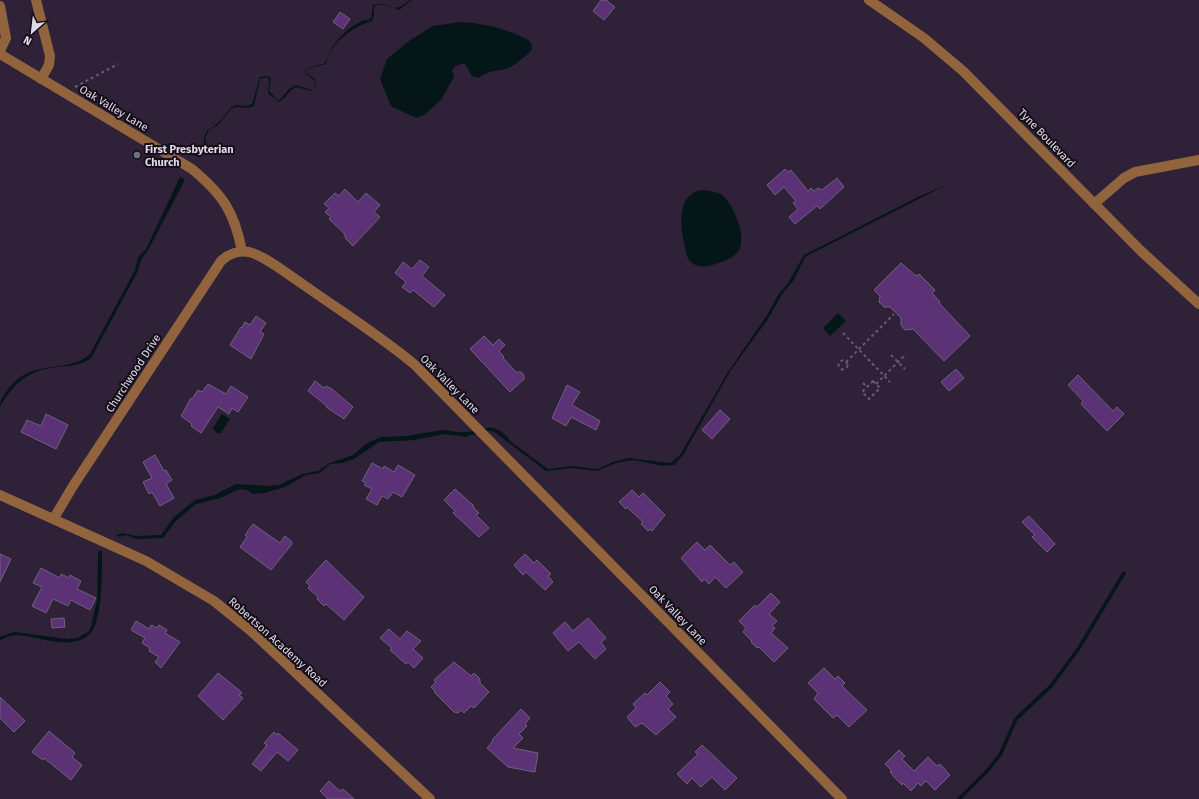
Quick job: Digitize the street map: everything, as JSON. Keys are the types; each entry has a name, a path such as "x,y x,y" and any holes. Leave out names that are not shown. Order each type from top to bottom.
{"street":[{"path":"36,0 50,56 49,65 41,79"},
{"name":"Tyne Boulevard","path":"869,0 920,35 963,71 1094,204 1199,304"},
{"path":"0,6 6,38 0,53"},
{"name":"Oak Valley Lane","path":"0,53 178,160 202,177 221,198 230,211 236,224 242,251 258,256 285,273 391,346 415,365 842,799"},
{"path":"1094,204 1124,178 1135,172 1199,160"},
{"name":"Churchwood Drive","path":"54,518 73,486 221,261 227,256 242,251"},
{"name":"Robertson Academy Road","path":"0,495 54,518 152,564 198,591 228,612 430,799"}],"path":[{"path":"846,362 846,368 843,370 839,368 840,362 846,362 894,314"},
{"path":"843,333 890,382"},
{"path":"876,384 906,354"},
{"path":"891,355 906,369"},
{"path":"873,381 876,384 880,388 869,399 864,397 862,392 873,381"},
{"path":"863,383 867,387"},
{"path":"874,394 877,397"}],"shaded area":[{"path":"412,0 399,10 393,8 403,5"},
{"path":"382,4 376,5 374,8 372,21 359,26 347,34 336,44 328,55 334,45 344,33 356,24 371,18 373,5"},
{"path":"461,22 487,25 511,32 528,40 531,43 532,49 514,65 506,69 489,72 478,78 472,76 465,64 456,66 452,70 454,77 441,100 424,115 416,118 391,106 380,79 387,59 409,41 433,26"},
{"path":"327,57 326,64 306,69 307,74 315,79 316,84 315,86 315,81 306,74 305,69 325,63"},
{"path":"267,76 271,78 269,91 279,101 289,89 296,85 312,90 313,89 312,91 296,87 278,102 275,98 268,94 269,79 266,77 260,79 254,106 248,108 232,108 218,125 209,130 220,121 230,108 235,105 246,106 252,104 260,77"},
{"path":"209,130 205,138 207,145 198,157 194,155 204,146 205,136"},
{"path":"180,177 185,180 147,252 142,258 137,273 91,358 76,365 50,368 34,373 14,387 0,407 4,395 9,388 18,379 28,373 39,369 72,364 82,360 90,354 135,270 138,257 146,249"},
{"path":"944,186 805,257 794,280 782,294 768,319 731,370 683,455 674,465 663,466 634,460 616,463 597,471 572,468 546,471 492,430 491,427 548,469 572,466 598,469 613,462 628,458 671,463 680,455 728,372 767,315 778,295 788,283 804,255 922,195"},
{"path":"702,190 712,191 722,195 727,200 735,214 741,232 741,240 737,253 733,256 712,265 698,266 688,259 686,254 681,219 684,204 688,197"},
{"path":"838,313 846,321 830,336 823,328"},
{"path":"222,414 230,419 221,433 217,433 213,428"},
{"path":"442,430 465,433 468,437 444,434 415,440 379,442 354,459 342,463 330,464 320,473 306,475 285,487 264,493 253,494 247,490 240,489 220,498 196,504 174,523 163,538 136,539 126,535 120,537 116,535 124,533 135,536 161,535 174,517 195,500 215,495 236,484 266,486 279,485 302,474 318,471 330,463 353,455 367,443 381,437 406,436"},
{"path":"100,550 102,551 101,596 94,629 89,635 83,639 69,642 54,642 19,635 4,638 0,641 0,637 14,632 67,639 77,638 88,632 91,627 97,600 98,554"}],"building":[{"path":"601,0 606,0 615,7 604,20 593,11"},
{"path":"340,12 350,19 343,29 333,22"},
{"path":"785,169 788,172 791,170 808,191 811,188 814,191 818,188 822,190 837,178 844,187 820,209 817,206 795,224 789,217 798,209 793,203 796,201 784,187 775,195 767,185"},
{"path":"345,189 358,202 366,193 380,205 374,212 380,217 353,246 346,239 344,233 329,219 331,217 325,212 329,208 324,204 335,193 339,196"},
{"path":"420,260 429,267 422,276 445,295 434,307 413,290 410,293 402,287 406,282 395,273 403,262 412,269"},
{"path":"901,263 916,276 919,274 935,290 932,293 940,302 939,303 970,336 944,361 913,329 905,330 901,325 901,318 890,307 884,307 879,302 880,296 874,290"},
{"path":"256,316 266,323 260,332 264,334 251,359 230,345 245,322 250,325"},
{"path":"484,336 493,345 499,339 505,345 499,351 504,357 503,358 516,372 521,372 524,375 524,379 510,392 470,349"},
{"path":"956,369 964,378 949,391 941,382"},
{"path":"1078,375 1113,411 1117,407 1124,414 1107,431 1081,404 1083,401 1068,385"},
{"path":"315,381 324,388 326,386 332,389 353,407 344,419 326,407 327,406 308,391"},
{"path":"208,384 226,394 231,386 248,397 238,412 232,408 229,414 218,407 201,433 181,416 191,398 192,399 198,390 202,392"},
{"path":"567,385 580,392 572,405 600,421 596,430 571,417 566,426 552,418"},
{"path":"720,410 730,419 712,439 702,430"},
{"path":"46,414 68,425 56,449 21,432 27,420 41,426"},
{"path":"155,455 164,471 166,470 172,480 166,484 174,498 160,506 152,492 149,494 143,482 152,478 143,462"},
{"path":"372,463 383,469 384,466 394,472 398,465 415,475 402,497 393,492 388,499 382,496 377,505 366,499 372,489 364,485 366,483 362,481"},
{"path":"455,489 474,506 473,507 479,513 476,515 489,528 479,537 453,513 455,511 444,500"},
{"path":"632,490 639,497 643,493 665,515 652,531 650,529 648,531 641,524 643,522 627,507 626,509 619,502"},
{"path":"1029,516 1055,544 1047,552 1032,537 1035,535 1022,522"},
{"path":"253,524 280,543 285,536 292,542 271,570 240,547 247,537 245,535"},
{"path":"697,542 705,550 710,545 730,565 734,562 743,572 726,588 715,577 709,584 704,579 702,582 681,558"},
{"path":"0,554 11,559 0,582"},
{"path":"525,554 534,563 537,560 551,574 548,576 553,582 545,590 526,572 523,575 514,565"},
{"path":"326,560 364,597 344,620 326,604 324,606 317,599 318,597 308,588 310,586 306,582"},
{"path":"41,568 60,578 61,574 69,578 70,575 81,581 77,589 96,598 90,610 71,600 68,606 53,599 46,613 32,606 42,587 33,583"},
{"path":"771,593 780,602 769,614 777,621 772,626 775,628 771,633 788,648 774,662 759,647 757,648 751,642 752,641 743,632 746,628 739,621 755,605 757,607"},
{"path":"64,618 65,627 52,628 51,619"},
{"path":"588,618 606,638 601,642 606,649 595,659 579,642 568,651 553,633 565,622 573,631"},
{"path":"136,621 149,629 151,625 157,628 159,625 167,630 165,633 180,642 161,668 155,662 159,657 149,651 150,648 142,643 145,638 131,630"},
{"path":"389,629 400,639 407,631 421,641 413,649 423,658 414,668 408,662 406,664 390,650 392,648 380,638"},
{"path":"454,662 471,676 474,673 480,679 480,683 489,692 474,708 471,706 464,713 461,710 458,713 454,712 431,687 436,682 434,680"},
{"path":"824,668 835,679 838,676 845,683 842,686 867,710 849,727 837,715 833,718 814,699 818,693 808,683"},
{"path":"218,673 242,693 239,695 243,698 223,720 198,696"},
{"path":"660,682 670,692 666,696 673,704 668,709 676,717 656,735 642,723 635,727 627,717 636,708 633,704 645,693 647,695"},
{"path":"0,697 25,721 14,732 0,718"},
{"path":"521,709 530,718 525,724 527,726 519,734 523,738 513,748 538,753 535,772 508,767 487,748 493,741 492,740"},
{"path":"49,731 75,753 72,757 82,765 71,780 44,758 43,760 32,752"},
{"path":"274,732 277,735 278,733 298,750 288,761 277,752 261,771 252,764 267,745 264,743"},
{"path":"702,745 737,778 725,790 712,777 701,787 692,778 687,784 677,774 698,754 695,752"},
{"path":"899,750 905,756 902,759 914,771 928,757 937,766 940,764 950,775 935,790 926,781 921,786 918,783 911,791 903,783 902,785 896,779 890,772 892,771 885,764"},
{"path":"329,781 340,791 343,789 354,799 328,799 320,791"}],"waterway":[{"path":"462,434 469,434 490,429 495,430 507,439"},
{"path":"959,799 988,770 1000,755 1016,719 1051,686 1079,648 1124,573"}],"place":[{"name":"First Presbyterian Church","path":"137,155"}]}
